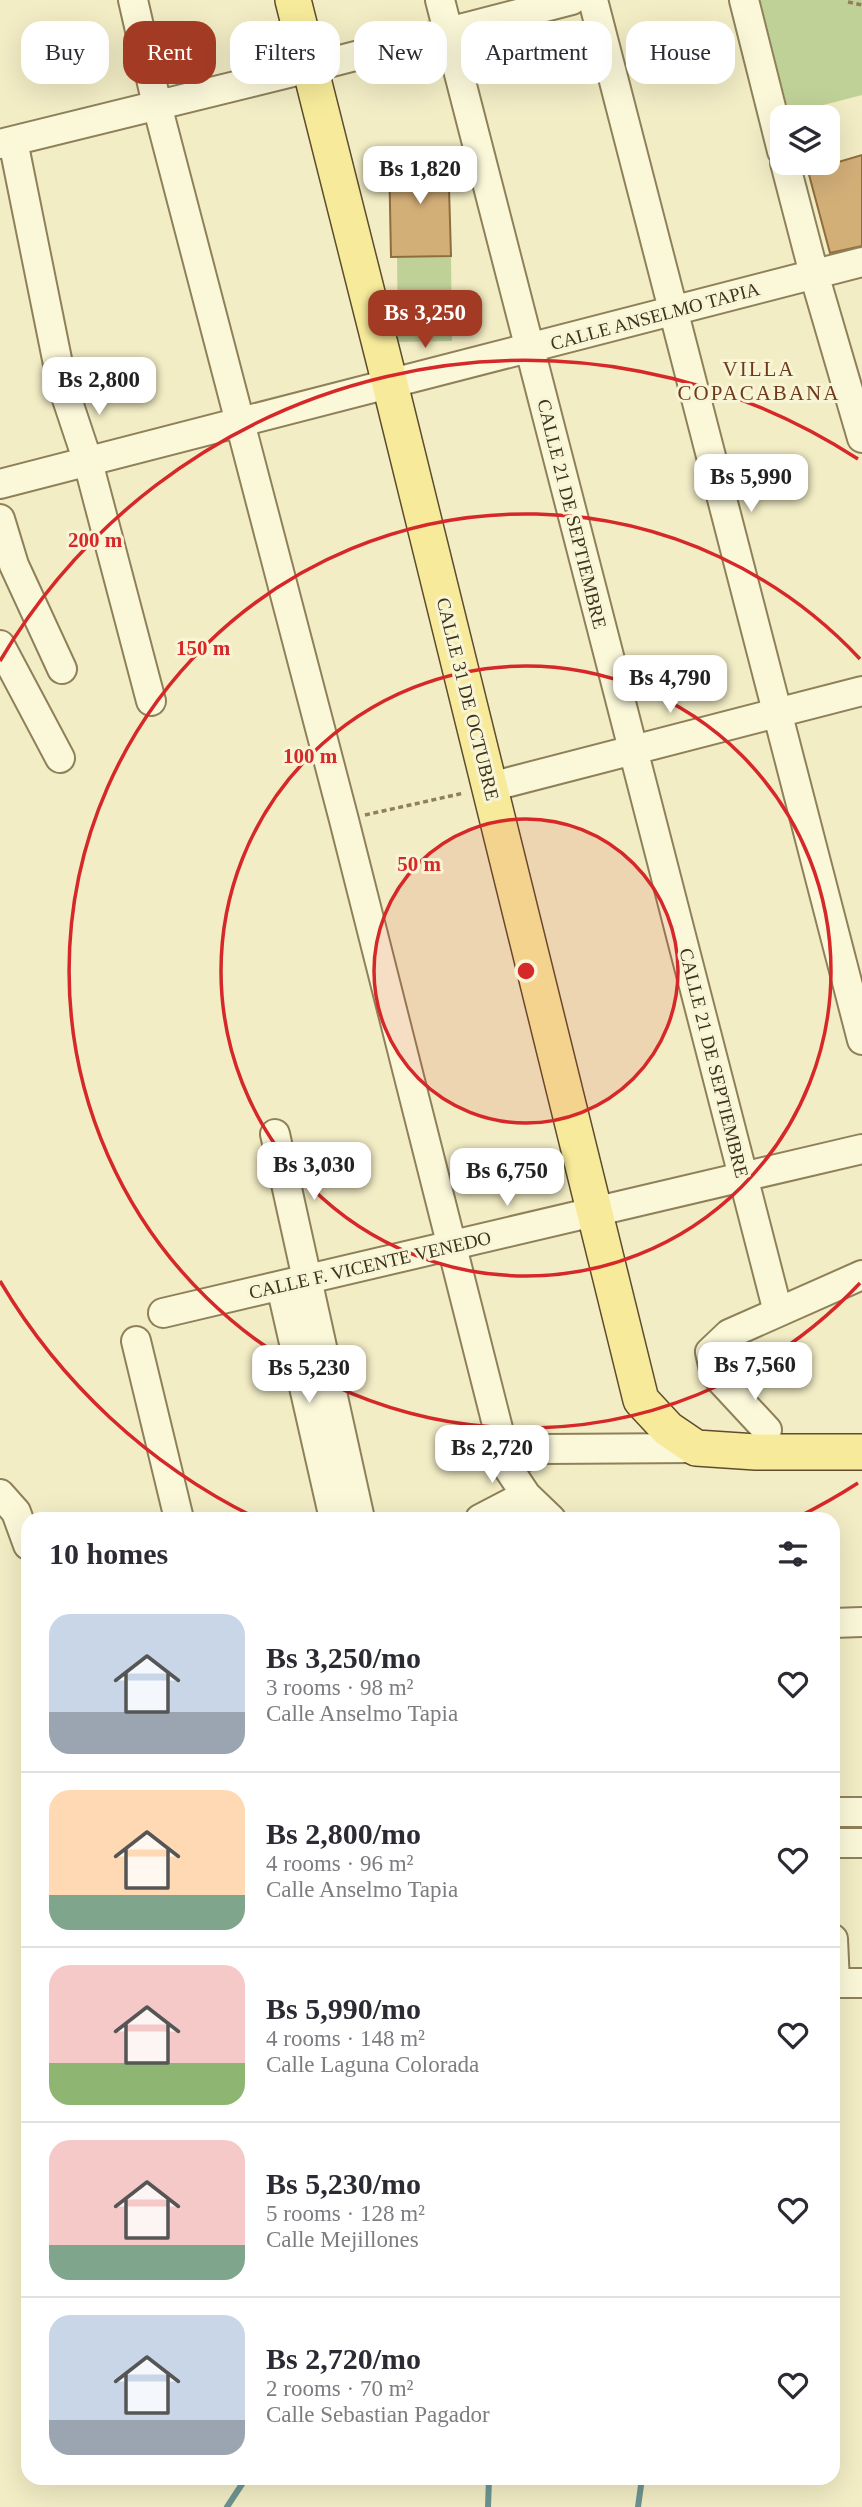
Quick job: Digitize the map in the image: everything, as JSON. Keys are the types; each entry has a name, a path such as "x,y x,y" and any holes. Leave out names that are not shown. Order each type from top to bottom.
{"main road":[{"name":"CALLE 31 DE OCTUBRE","path":"293,0 298,21"},
{"name":"CALLE 31 DE OCTUBRE","path":"313,84 390,384 640,1400"},
{"path":"640,1400 702,1425 741,1430 862,1428"},
{"path":"640,1400 668,1429 696,1448 756,1452 862,1452"}],"street":[{"path":"133,0 157,105 344,820 508,1468 526,1495 544,1512"},
{"name":"CALLE 21 DE SEPTIEMBRE","path":"440,0 778,1312"},
{"path":"340,60 572,0"},
{"path":"593,0 862,1040"},
{"path":"744,0 770,105"},
{"path":"151,701 88,462 62,384 7,143 243,84"},
{"path":"788,175 862,438"},
{"name":"CALLE ANSELMO TAPIA","path":"0,484 862,262"},
{"path":"0,519 14,565 62,669"},
{"path":"0,645 60,758"},
{"path":"490,787 862,691"},
{"path":"275,1134 293,1283 333,1512"},
{"name":"CALLE F. VICENTE VENEDO","path":"163,1313 862,1149"},
{"path":"768,1430 715,1374 710,1352 729,1334 862,1275"},
{"path":"293,1283 358,1512"},
{"path":"136,1340 177,1512"},
{"path":"508,1468 521,1458 544,1448 696,1448"},
{"path":"0,1494 16,1512 21,1526"},
{"path":"493,1512 526,1495"},
{"path":"840,1623 862,1622"},
{"path":"840,1812 862,1812"}],"path":[{"path":"848,2 862,5"},
{"path":"344,820 490,787"}],"green space":[{"path":"760,0 862,0 862,95 824,105 787,105"},
{"path":"451,256 452,341 398,342 397,257"}],"building":[{"path":"448,154 451,256 391,257 389,155"},
{"path":"862,155 862,246 830,253 809,175 840,175 840,162"}],"waterway":[{"path":"227,2507 241,2485"},
{"path":"488,2507 489,2485"},
{"path":"638,2507 641,2485"}],"district":[{"name":"VILLA COPACABANA","path":"759,381"}]}
